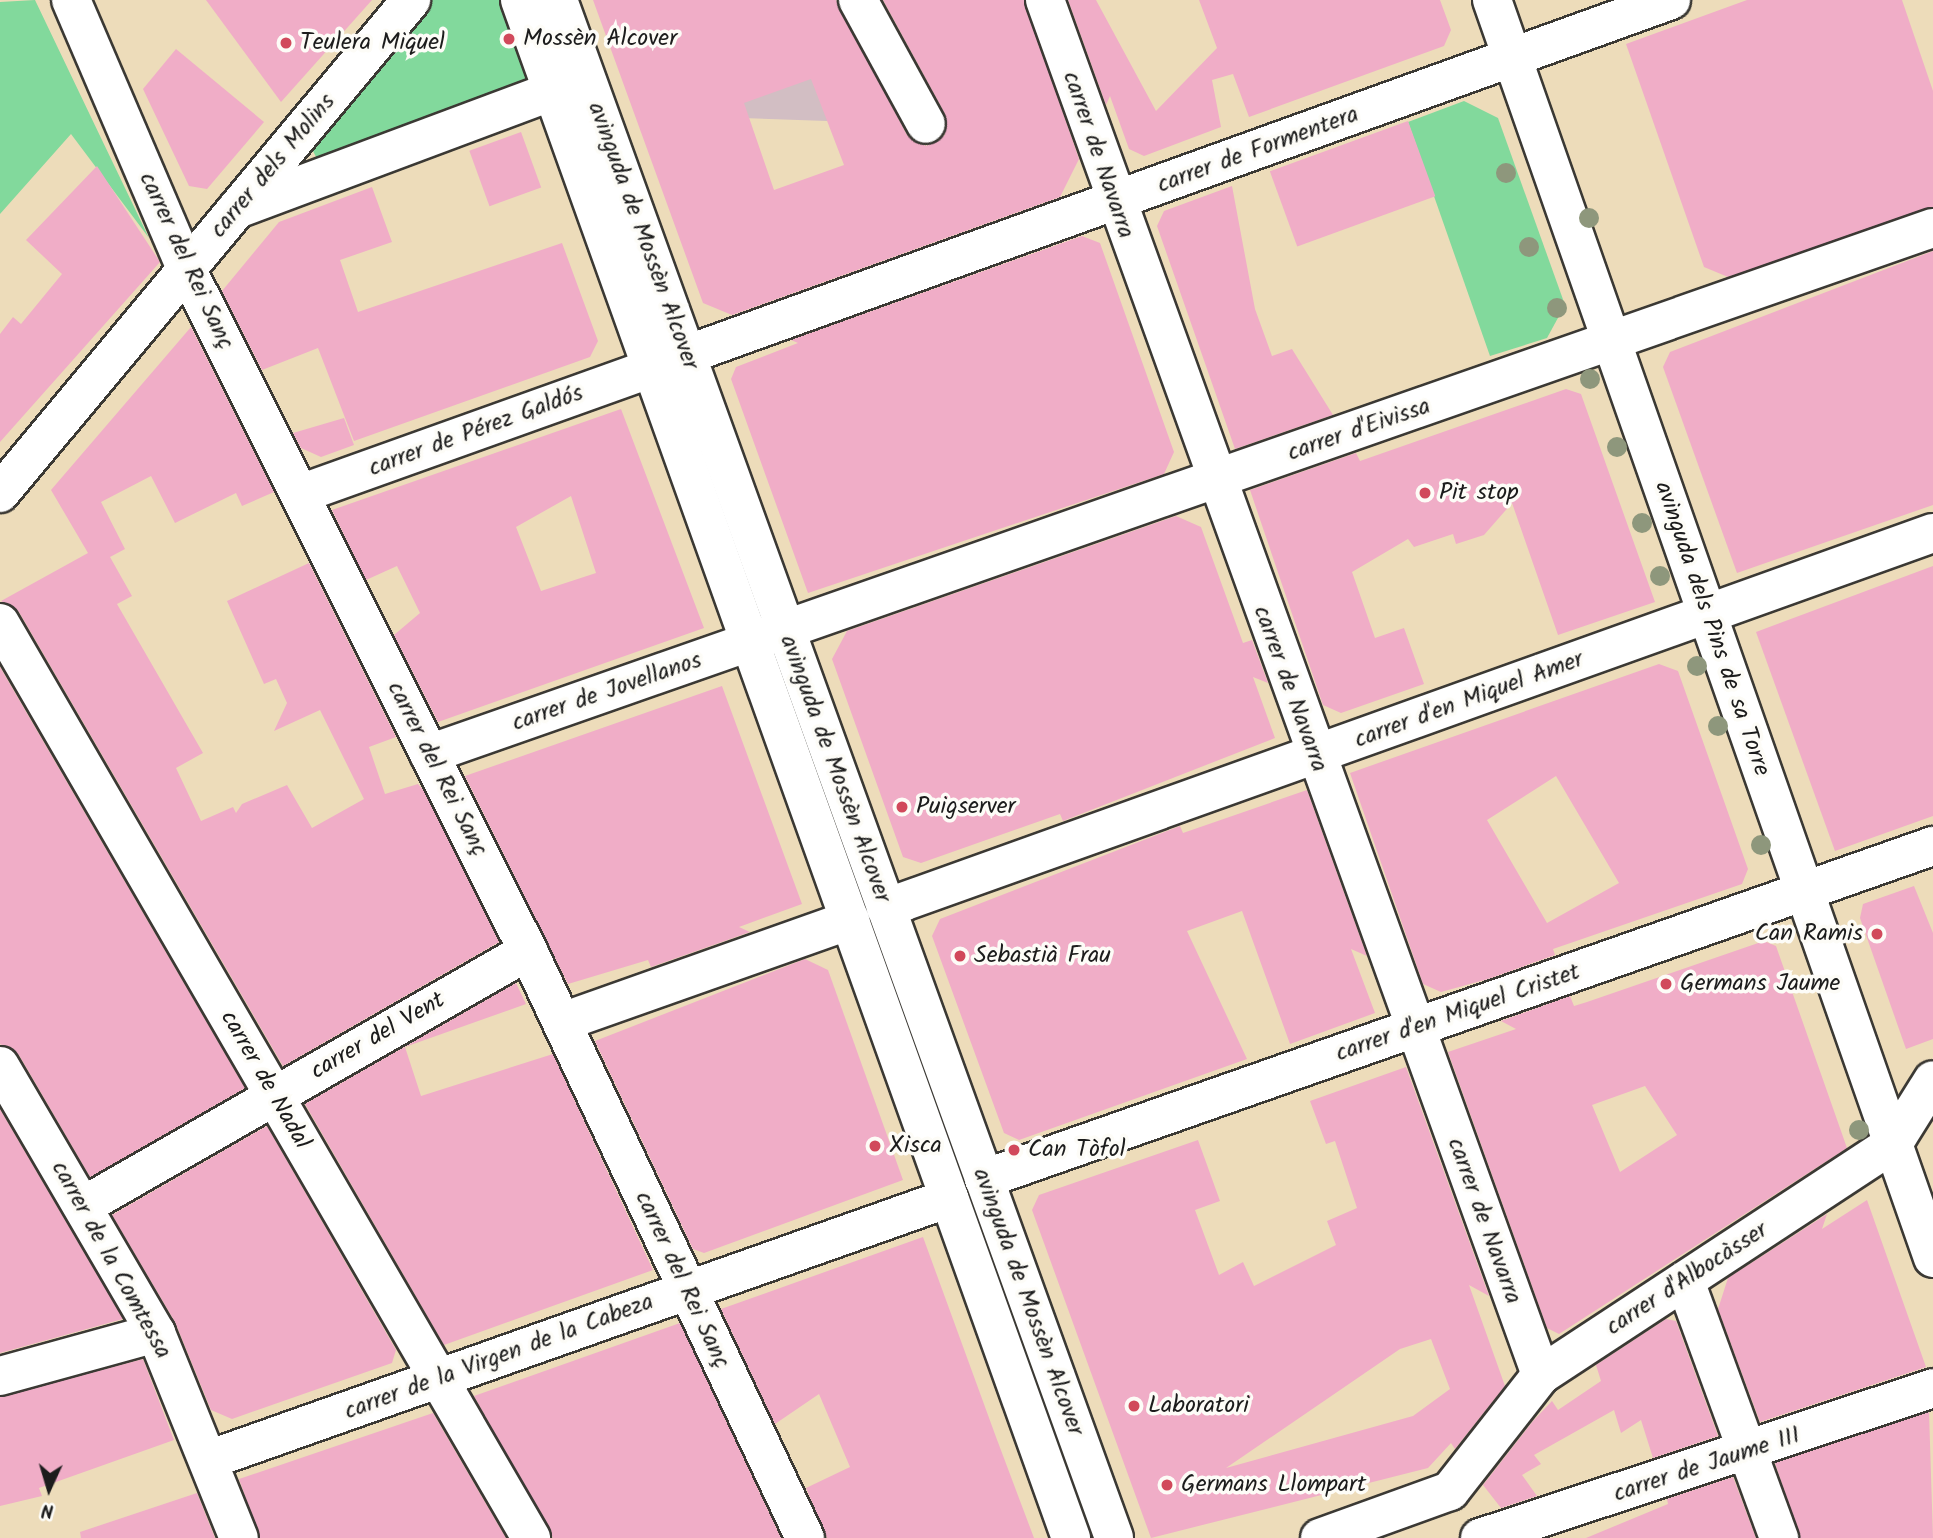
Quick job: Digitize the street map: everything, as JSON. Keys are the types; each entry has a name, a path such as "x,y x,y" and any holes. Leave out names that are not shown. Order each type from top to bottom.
{"street":[{"name":"carrer del Rei Sanç","path":"71,0 187,270 528,951 805,1538"},
{"name":"carrer dels Molins","path":"0,492 411,0"},
{"name":"avinguda de Mossèn Alcover","path":"520,0 552,91 669,362"},
{"name":"avinguda de Mossèn Alcover","path":"558,0 669,362 768,637 850,920 1071,1538"},
{"path":"858,0 926,124"},
{"name":"carrer de Navarra","path":"1045,0 1114,202 1541,1376"},
{"name":"avinguda dels Pins de sa Torre","path":"1492,0 1933,1258"},
{"name":"carrer de Formentera","path":"669,362 1671,0"},
{"path":"235,210 552,91"},
{"name":"carrer d'Eivissa","path":"768,637 1933,228"},
{"name":"carrer de Pérez Galdós","path":"300,494 669,362"},
{"name":"carrer d'en Miquel Amer","path":"886,908 1933,533"},
{"name":"carrer de Nadal","path":"0,622 531,1538"},
{"name":"avinguda de Mossèn Alcover","path":"768,637 886,908 1114,1538"},
{"name":"carrer de Jovellanos","path":"429,754 768,637"},
{"name":"carrer d'en Miquel Cristet","path":"984,1179 1933,846"},
{"path":"562,1022 850,920"},
{"name":"carrer del Vent","path":"83,1206 528,951"},
{"name":"carrer de la Comtessa","path":"0,1066 156,1333 239,1538"},
{"name":"carrer d'Albocàsser","path":"1450,1492 1541,1376 1893,1144 1933,1080"},
{"path":"1893,1144 1933,1140"},
{"name":"carrer de la Virgen de la Cabeza","path":"208,1460 949,1198"},
{"path":"1685,1281 1779,1538"},
{"path":"0,1376 156,1333"},
{"name":"carrer de Jaume III","path":"1480,1538 1749,1453 1933,1388"},
{"path":"1320,1538 1450,1492 1466,1538"}],"shaded area":[{"path":"684,66 829,71 827,121 682,116"}],"green space":[{"path":"35,0 149,238 71,134 0,214 0,2"},
{"path":"411,0 520,0 552,91 326,176 302,130"},
{"path":"1464,101 1498,118 1565,305 1547,338 1490,356 1408,122"}],"building":[{"name":"Teulera Miquel","path":"206,0 372,0 281,102"},
{"path":"593,0 836,0 907,135 926,146 945,135 945,114 883,0 1024,0 1079,159 1060,197 732,315 703,303","holes":["811,79 844,165 774,190 744,103"]},
{"path":"1068,0 1096,0 1156,111 1217,48 1199,0 1440,0 1451,30 1444,46 1249,117 1233,74 1212,80 1221,127 1144,156 1129,149 1110,96 1106,105"},
{"path":"1747,0 1902,0 1933,91 1933,207 1728,277 1704,267 1626,44"},
{"path":"176,49 264,122 207,189 189,186 143,89"},
{"path":"1408,121 1435,196 1297,246 1270,171"},
{"path":"521,132 541,187 489,206 469,151"},
{"path":"97,166 160,262 0,442 0,334 13,317 21,324 62,274 26,240"},
{"path":"1232,186 1255,309 1272,356 1292,349 1333,415 1235,449 1157,226 1164,211"},
{"path":"372,187 392,242 340,260 358,312 562,243 598,341 590,357 354,441 318,348 262,370 222,291 279,222"},
{"path":"1082,236 1100,243 1174,452 1164,474 808,593 731,379 736,367 798,343 791,340"},
{"path":"1933,251 1933,505 1737,573 1663,367 1670,352"},
{"path":"191,327 274,492 242,506 236,493 175,523 151,476 101,502 125,549 110,557 132,596 117,604 203,753 176,768 201,821 233,807 236,813 242,804 287,785 312,828 364,799 320,710 274,731 287,703 276,679 264,684 227,601 309,563 396,737 369,747 385,794 418,784 424,791 499,942 283,1066 19,612 1,601 88,553 51,490"},
{"path":"1566,389 1581,394 1655,602 1558,635 1512,503 1484,535 1456,544 1453,534 1414,547 1408,539 1352,572 1375,638 1404,628 1424,684 1341,713 1323,705 1250,490 1356,453 1360,461"},
{"path":"621,409 704,628 438,722 394,635 420,613 397,566 366,580 332,510","holes":["571,496 596,573 541,591 516,527"]},
{"path":"344,418 354,445 321,457 301,448 293,433"},
{"path":"1176,516 1201,527 1243,643 1252,640 1268,683 1253,677 1275,738 1063,821 1060,814 921,863 903,857 832,659 847,631"},
{"path":"1933,566 1933,816 1835,851 1756,632"},
{"path":"1659,664 1678,671 1748,869 1742,884 1553,949 1555,955 1488,979 1441,992 1423,984 1350,773","holes":["1556,776 1619,883 1547,923 1487,820"]},
{"path":"0,667 245,1088 90,1177 19,1055 0,1044"},
{"path":"722,686 802,904 739,927 750,932 651,967 648,960 568,984 465,776"},
{"path":"1307,790 1367,956 1351,949 1375,1013 1290,1044 1242,911 1187,931 1247,1059 1019,1140 1004,1133 932,936 940,919 1180,826 1183,833"},
{"path":"1914,886 1933,933 1933,1039 1906,1049 1860,918 1863,904"},
{"path":"1764,941 1776,946 1847,1148 1559,1334 1547,1328 1448,1052 1516,1029 1501,1021 1570,996 1574,1006","holes":["1645,1086 1677,1135 1620,1172 1592,1105"]},
{"path":"805,959 828,970 903,1180 704,1253 693,1249 595,1041"},
{"path":"516,983 526,1004 405,1047 421,1096 553,1054 653,1270 444,1345 305,1104"},
{"path":"1406,1067 1489,1296 1469,1285 1505,1386 1455,1449 1451,1443 1428,1468 1151,1538 1032,1210 1039,1195 1198,1140 1220,1201 1195,1210 1219,1275 1243,1262 1254,1286 1336,1245 1327,1221 1357,1208 1335,1141 1326,1144 1310,1101","holes":["1431,1339 1450,1389 1413,1416 1226,1468 1400,1349"]},
{"path":"0,1109 123,1319 0,1353"},
{"path":"267,1126 396,1350 392,1363 232,1419 211,1410 175,1322 112,1215"},
{"path":"1867,1200 1926,1367 1760,1422 1718,1309 1728,1278 1827,1214 1822,1229"},
{"path":"923,1237 1034,1538 827,1538 806,1488 850,1467 819,1394 775,1424 721,1309"},
{"path":"1666,1319 1676,1321 1718,1436 1653,1458 1641,1420 1621,1433 1614,1410 1534,1455 1541,1464 1522,1475 1537,1496 1501,1508 1483,1485 1533,1421 1552,1401 1558,1410 1601,1381 1596,1365"},
{"path":"680,1323 781,1538 553,1538 474,1396"},
{"path":"143,1359 174,1440 39,1488 42,1496 0,1506 0,1397"},
{"path":"1929,1412 1933,1538 1800,1538 1775,1463"},
{"path":"433,1413 506,1538 260,1538 239,1479"},
{"path":"1733,1477 1756,1538 1586,1538 1668,1504 1667,1499"},
{"path":"197,1493 215,1538 81,1538 80,1532"}],"place":[{"name":"Mossèn Alcover","path":"509,39"},
{"name":"Teulera Miquel","path":"286,43"},
{"name":"Pit stop","path":"1425,493"},
{"name":"Puigserver","path":"902,807"},
{"name":"Can Ramis","path":"1877,934"},
{"name":"Sebastià Frau","path":"960,956"},
{"name":"Germans Jaume","path":"1666,984"},
{"name":"Xisca","path":"875,1146"},
{"name":"Can Tòfol","path":"1014,1150"},
{"name":"Laboratori","path":"1134,1406"},
{"name":"Germans Llompart","path":"1167,1485"}]}
